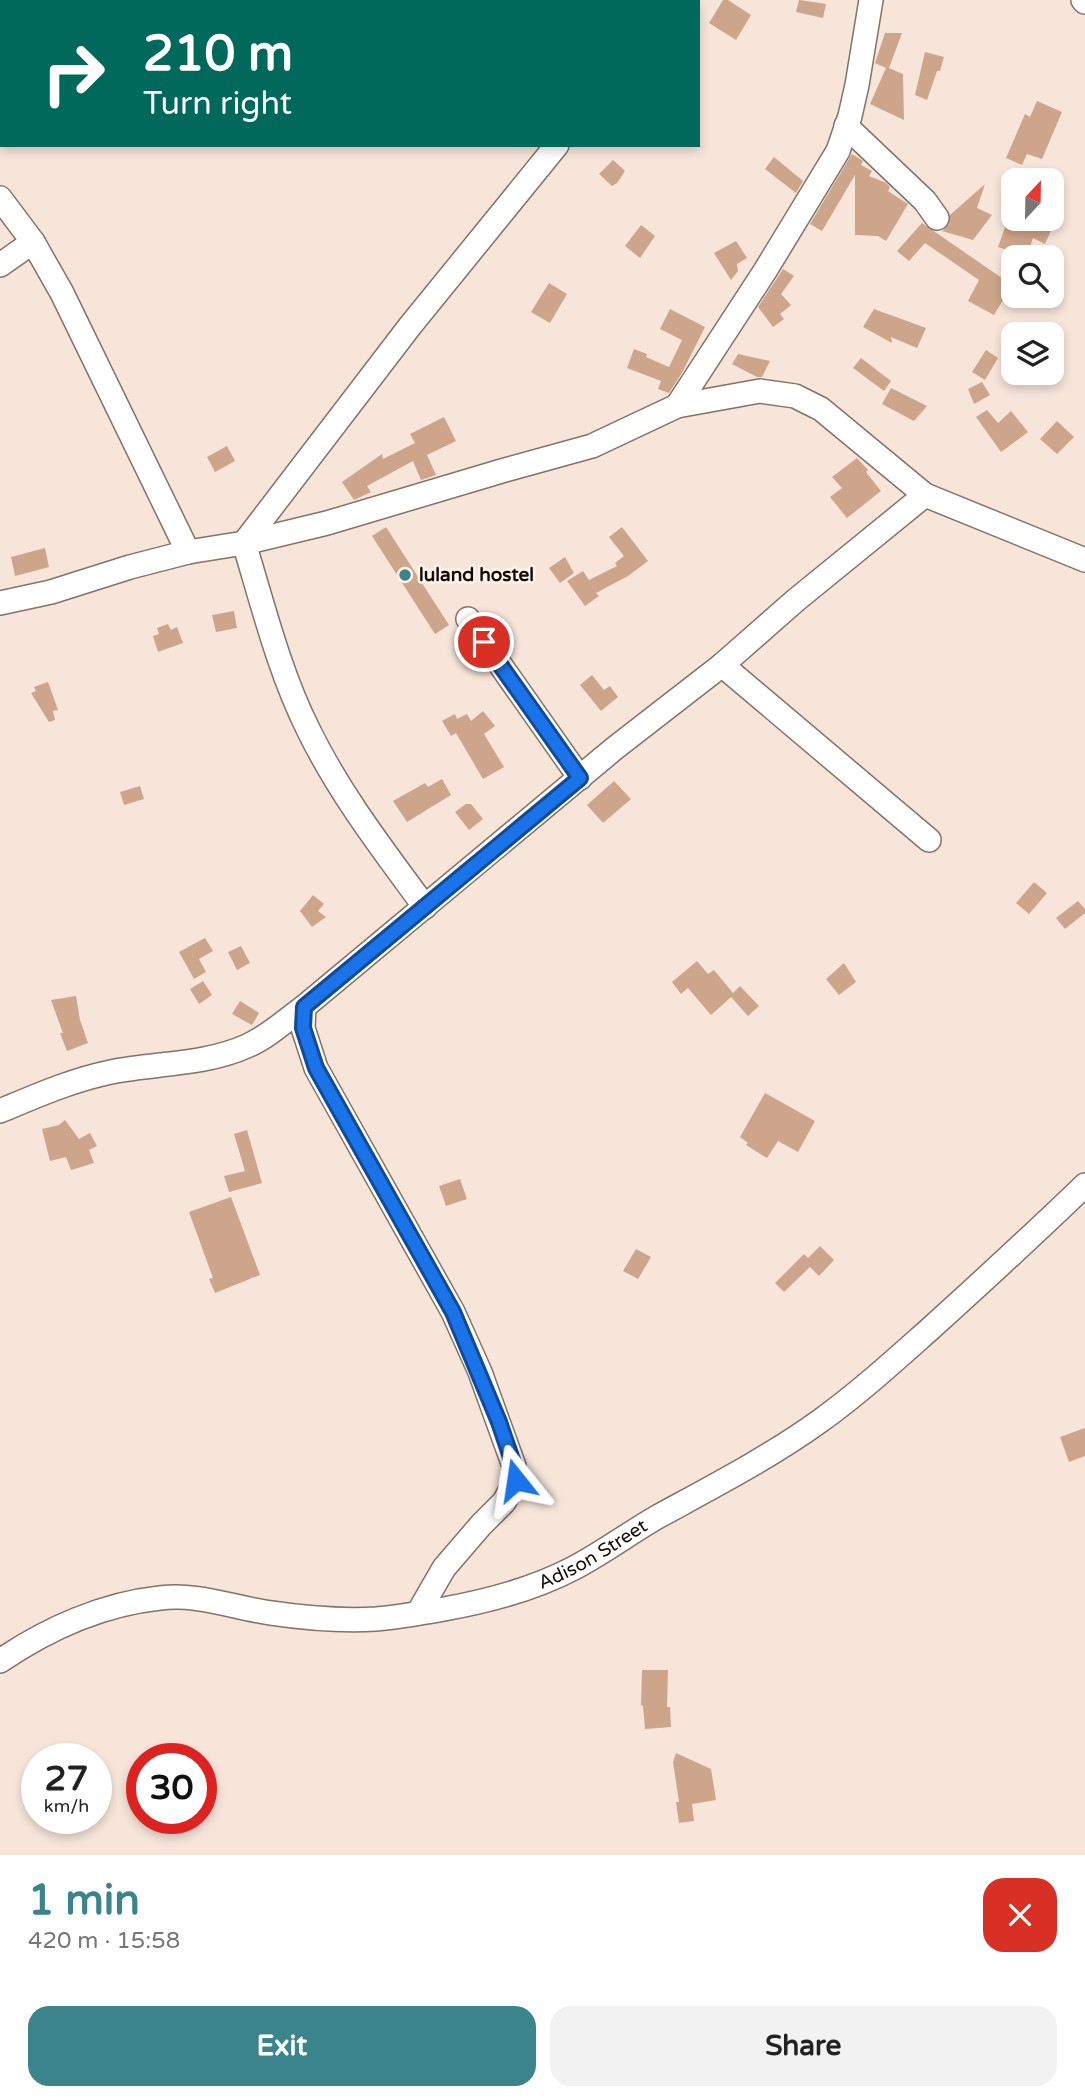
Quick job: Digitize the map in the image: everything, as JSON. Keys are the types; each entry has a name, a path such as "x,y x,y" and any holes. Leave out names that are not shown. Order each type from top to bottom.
{"street":[{"path":"677,406 779,250 838,150 857,85 871,0"},
{"path":"846,126 925,201 937,218"},
{"path":"244,543 410,326 555,147"},
{"path":"0,198 33,242 62,293 188,552"},
{"path":"0,265 33,242"},
{"path":"0,603 51,592 188,552 244,543 327,523 592,446 677,406 761,391 795,396 821,409 925,495 1085,560"},
{"path":"0,1111 91,1077 220,1055 259,1040 304,1007 580,778 722,665 796,600 925,495"},
{"path":"244,543 286,675 307,727 361,818 425,907"},
{"path":"468,620 580,778"},
{"path":"722,665 929,840"},
{"path":"304,1007 303,1028 316,1068 453,1312 480,1372 514,1466 516,1480 504,1502 444,1568 418,1613"},
{"name":"Adison Street","path":"0,1661 23,1645 68,1623 108,1609 161,1597 230,1603 272,1613 376,1619 514,1593 550,1580 784,1446 860,1391 1085,1185"}],"building":[{"path":"723,0 728,0 751,15 736,40 709,23"},
{"path":"799,0 826,4 823,18 796,12"},
{"path":"885,33 902,33 889,68 903,74 904,120 870,104 886,68 875,63"},
{"path":"925,52 944,57 927,100 915,95"},
{"path":"1037,101 1062,112 1042,159 1027,154 1022,165 1006,158 1025,114 1030,117"},
{"path":"852,154 863,161 861,165 872,171 869,176 886,183 890,187 888,191 908,204 886,241 878,236 855,235 855,175 822,231 810,224"},
{"path":"774,157 803,181 796,193 765,169"},
{"path":"613,160 625,171 612,186 599,174"},
{"path":"985,184 977,208 992,215 973,240 942,231 949,224 950,215"},
{"path":"922,223 1001,277 1001,303 994,315 968,301 979,280 925,243 909,261 897,251"},
{"path":"641,225 655,236 640,258 625,246"},
{"path":"1004,231 1051,231 1045,244 1033,238 1031,245 998,247"},
{"path":"736,241 747,258 737,264 738,271 731,280 714,253"},
{"path":"783,269 794,276 781,294 791,305 780,314 784,319 773,327 758,307"},
{"path":"549,283 567,294 550,323 531,312"},
{"path":"670,309 705,327 669,393 658,389 661,381 627,368 634,349 669,367 682,340 660,329"},
{"path":"874,309 926,328 917,348 891,337 892,343 863,327"},
{"path":"986,350 998,358 985,380 972,372"},
{"path":"738,354 770,361 762,377 732,364"},
{"path":"861,358 891,381 884,391 853,368"},
{"path":"982,382 990,395 974,404 968,389"},
{"path":"891,388 927,406 914,421 882,404"},
{"path":"987,410 998,423 1011,411 1028,432 1001,452 976,417"},
{"path":"444,417 456,441 427,455 436,475 421,480 413,461 367,486 371,492 354,500 342,482 382,454 383,459 415,443 410,434"},
{"path":"1057,421 1074,437 1057,454 1040,439"},
{"path":"227,446 235,461 215,472 207,457"},
{"path":"857,458 881,491 847,518 830,497 842,488 832,477"},
{"path":"386,527 449,625 435,634 372,536"},
{"path":"622,527 648,561 628,576 596,593 599,596 585,606 567,581 583,571 589,580 617,566 615,563 624,556 609,537"},
{"path":"45,548 49,567 15,576 11,557"},
{"path":"565,557 574,573 560,583 549,568"},
{"path":"234,611 237,628 216,632 212,615"},
{"path":"168,624 171,630 177,627 183,643 158,652 153,636 159,634 157,628"},
{"path":"592,675 604,690 610,686 618,697 601,711 580,685"},
{"path":"48,682 58,710 53,711 55,720 49,722 31,693 36,691 34,687"},
{"path":"483,711 495,726 484,734 504,767 483,779 456,733 451,736 442,721 455,714 457,719 467,714 471,721"},
{"path":"442,779 451,795 407,822 393,801 425,783 428,787"},
{"path":"614,781 631,799 603,823 587,805"},
{"path":"140,786 144,799 124,805 120,792"},
{"path":"466,804 471,804 483,819 469,830 455,812"},
{"path":"1034,882 1047,893 1029,914 1016,903"},
{"path":"313,895 324,904 318,911 326,917 312,927 300,911"},
{"path":"1078,901 1085,913 1065,929 1056,918"},
{"path":"205,938 213,951 199,959 206,972 194,979 179,952"},
{"path":"241,946 250,963 237,970 228,952"},
{"path":"697,961 708,974 714,970 733,993 740,986 759,1006 748,1016 731,997 711,1015 688,988 681,994 672,982"},
{"path":"844,963 856,982 839,995 826,979"},
{"path":"203,981 212,995 199,1004 190,989"},
{"path":"76,996 88,1043 67,1051 51,1000"},
{"path":"240,1001 259,1013 252,1025 232,1014"},
{"path":"765,1093 815,1121 798,1152 778,1141 767,1158 746,1145 748,1143 740,1137"},
{"path":"65,1120 79,1139 90,1133 97,1146 89,1150 94,1163 71,1170 66,1157 50,1161 42,1129 59,1125"},
{"path":"247,1130 262,1183 229,1192 224,1176 245,1171 234,1134"},
{"path":"460,1179 467,1199 446,1206 439,1186"},
{"path":"231,1197 260,1275 215,1293 209,1279 213,1278 189,1212"},
{"path":"820,1246 834,1260 819,1276 810,1267 784,1292 775,1283 804,1254 808,1258"},
{"path":"636,1249 651,1257 638,1279 623,1271"},
{"path":"1085,1428 1085,1456 1069,1462 1060,1437"},
{"path":"642,1670 668,1670 667,1707 670,1707 671,1727 645,1729 641,1705"},
{"path":"676,1753 711,1769 716,1800 692,1804 694,1821 679,1823 673,1762"}],"place":[{"name":"luland hostel","path":"405,575"}],"route":[{"path":"484,642 580,778 304,1007 303,1028 316,1068 453,1312 499,1422 516,1480"}]}
